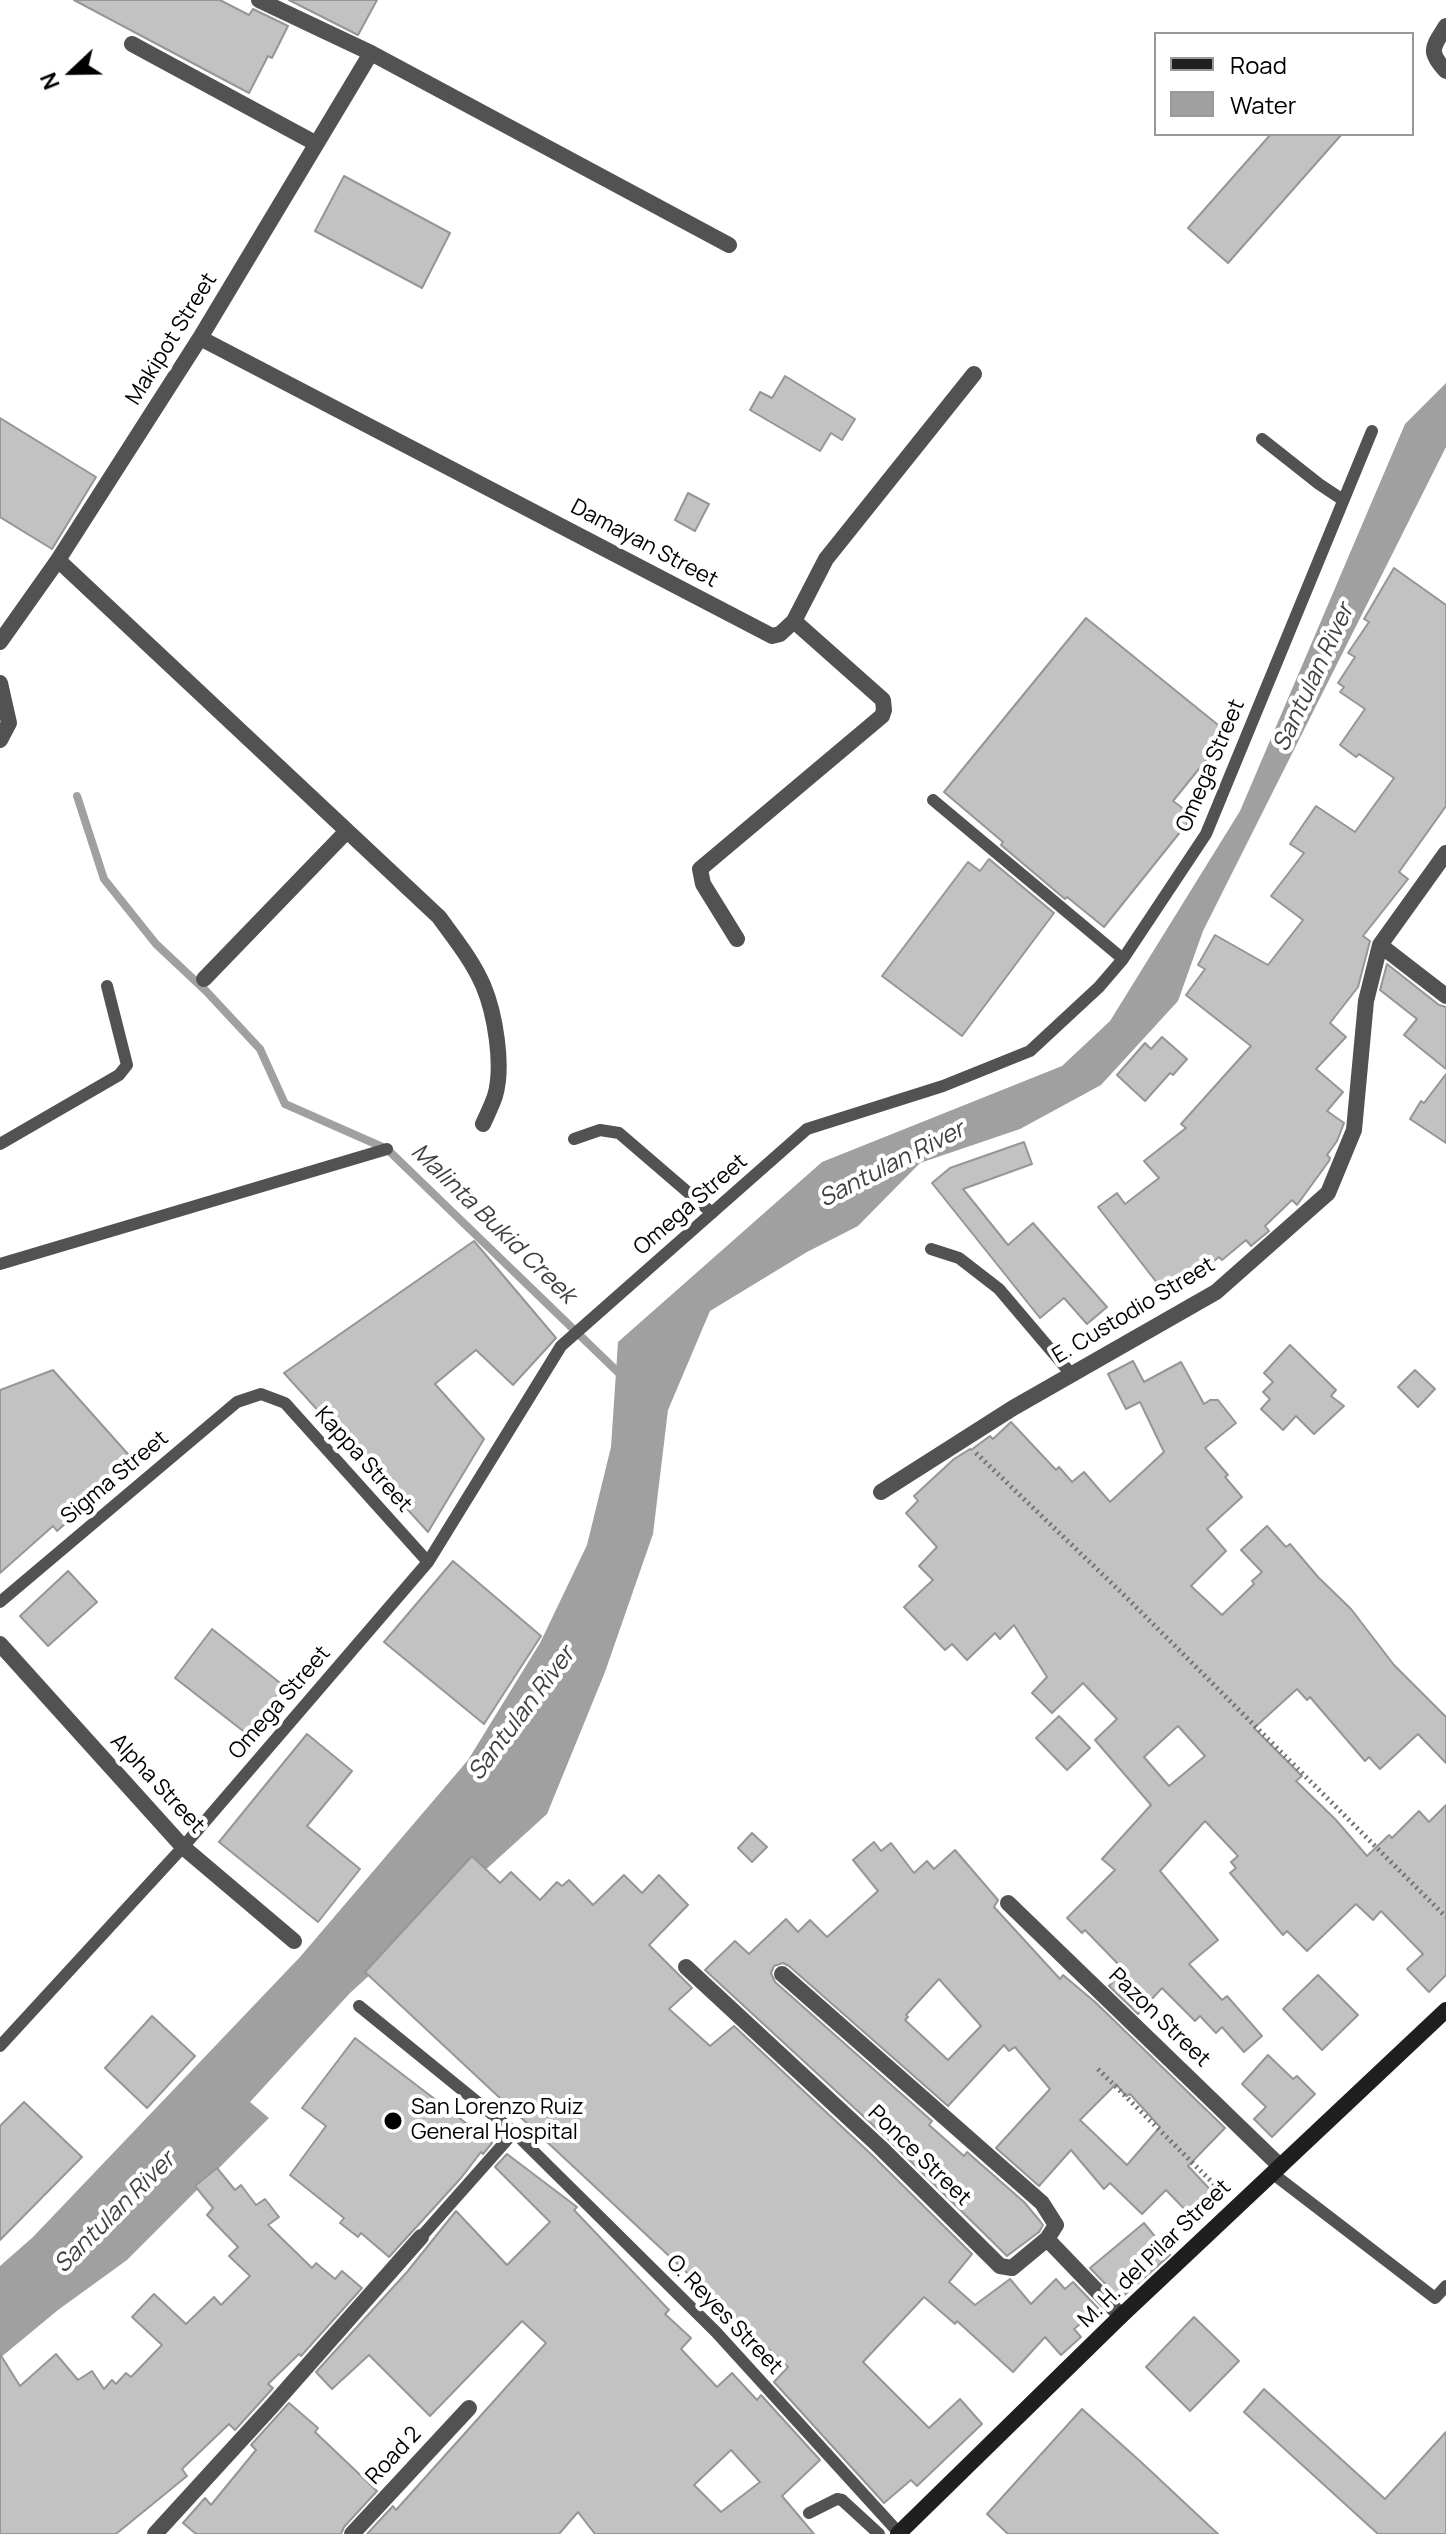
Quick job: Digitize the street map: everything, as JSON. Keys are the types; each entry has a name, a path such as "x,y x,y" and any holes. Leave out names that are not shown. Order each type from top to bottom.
{"main road":[{"name":"M. H. del Pilar Street","path":"899,2534 1121,2316 1446,2010"}],"street":[{"path":"259,0 279,4 729,245"},
{"path":"1446,26 1433,46 1434,57 1446,71"},
{"path":"132,44 315,143"},
{"name":"Makipot Street","path":"0,642 58,560 200,338 371,53"},
{"name":"Damayan Street","path":"200,338 772,636 780,634 794,621"},
{"path":"737,939 703,884 700,869 882,716 884,710 883,700 794,621 826,559 974,374"},
{"path":"58,560 439,917 463,949 484,987 495,1031 499,1062 496,1095 483,1124"},
{"path":"0,683 9,723 0,740"},
{"path":"204,979 347,831"},
{"name":"E. Custodio Street","path":"881,1492 1013,1408 1216,1292 1328,1193 1354,1130 1366,1001 1380,945 1446,853"},
{"path":"1380,945 1446,996"},
{"name":"Alpha Street","path":"0,1644 183,1847 294,1941"},
{"name":"Pazon Street","path":"1008,1903 1276,2170"},
{"name":"Ponce Street","path":"686,1967 880,2147 1000,2266 1012,2268 1047,2239"},
{"path":"782,1974 1042,2203 1056,2225 1047,2239 1121,2316"},
{"path":"155,2534 421,2237"},
{"name":"Road 2","path":"352,2534 469,2408"}],"lane":[{"name":"Omega Street","path":"0,2046 183,1847 428,1562 563,1343 807,1129 943,1086 1030,1051 1099,987 1123,959 1206,834 1372,431"},
{"path":"1262,439 1343,500"},
{"path":"933,800 1123,959"},
{"path":"0,1144 119,1075 127,1065 107,986"},
{"path":"574,1139 600,1130 619,1133 712,1213"},
{"path":"0,1264 387,1149"},
{"path":"931,1249 959,1258 999,1289 1072,1375"},
{"name":"Kappa Street","path":"261,1394 285,1403 428,1562"},
{"name":"Sigma Street","path":"0,1602 237,1402 261,1394"},
{"name":"O. Reyes Street","path":"359,2006 514,2132 716,2332 899,2534"},
{"path":"421,2237 514,2132"},
{"path":"1276,2170 1435,2298 1446,2286"},
{"path":"809,2513 837,2499 842,2500 879,2534"}],"path":[{"path":"964,1441 1125,1596 1446,1917"},
{"path":"1098,2069 1237,2207"}],"water":[{"name":"Santulan River","path":"1446,383 1446,447 1203,931 1178,1001 1101,1085 1020,1129 920,1163 858,1226 807,1252 710,1311 668,1410 653,1534 605,1672 547,1814 350,1993 250,2102 269,2118 127,2260 58,2310 0,2358 0,2266 33,2237 300,1957 468,1760 540,1643 587,1545 611,1447 618,1342 822,1162 1062,1066 1110,1021 1240,811 1405,424"}],"building":[{"path":"74,0 220,0 249,15 253,9 288,26 249,93"},
{"path":"289,0 377,0 358,35"},
{"path":"1269,136 1340,136 1228,263 1188,228"},
{"path":"344,176 450,233 422,288 315,231"},
{"path":"785,376 855,419 842,440 831,433 820,451 750,410 760,392 772,398"},
{"path":"0,418 96,477 52,549 0,517"},
{"path":"688,493 709,504 695,531 675,520"},
{"path":"1394,568 1446,605 1446,806 1399,872 1408,879 1363,936 1370,941 1358,987 1330,1023 1346,1037 1316,1069 1343,1092 1327,1111 1344,1123 1327,1155 1329,1161 1297,1205 1292,1200 1265,1226 1269,1231 1251,1246 1246,1240 1222,1260 1219,1257 1168,1297 1098,1207 1117,1193 1125,1204 1159,1178 1144,1161 1186,1128 1181,1124 1251,1046 1186,995 1205,969 1198,965 1215,935 1268,965 1303,920 1271,896 1304,853 1290,844 1316,806 1355,832 1394,778 1340,745 1365,709 1340,692 1344,687 1338,683 1355,657 1348,653 1369,622 1364,619"},
{"path":"1086,618 1228,733 1173,801 1193,816 1104,927 1001,845 1003,842 944,792"},
{"path":"989,859 1054,913 962,1036 882,976 968,862 980,871"},
{"path":"1387,964 1439,1005 1446,1007 1446,1069 1404,1035 1417,1019 1380,990"},
{"path":"1162,1037 1187,1059 1145,1101 1117,1075 1145,1043 1151,1049"},
{"path":"1446,1074 1446,1143 1410,1119 1421,1101 1424,1103"},
{"path":"1024,1142 1032,1164 963,1189 1008,1245 1033,1223 1107,1307 1087,1324 1064,1298 1040,1318 932,1183 950,1168"},
{"path":"474,1241 556,1338 513,1385 476,1350 435,1384 484,1439 428,1532 284,1373"},
{"path":"1290,1345 1336,1390 1331,1396 1344,1406 1314,1434 1296,1416 1283,1430 1261,1409 1270,1399 1263,1392 1273,1382 1264,1373"},
{"path":"1133,1361 1144,1382 1181,1362 1204,1404 1218,1400 1236,1423 1205,1448 1242,1497 1207,1529 1226,1551 1191,1586 1222,1615 1262,1572 1241,1550 1267,1526 1286,1547 1290,1544 1351,1609 1394,1665 1446,1717 1446,1763 1418,1734 1380,1769 1369,1757 1365,1761 1310,1697 1307,1700 1297,1689 1254,1728 1302,1776 1296,1781 1367,1856 1389,1835 1392,1838 1419,1811 1429,1822 1446,1805 1446,1975 1429,1992 1407,1969 1423,1954 1381,1911 1373,1920 1356,1904 1307,1951 1287,1931 1283,1935 1230,1873 1236,1868 1231,1862 1238,1856 1205,1821 1160,1871 1218,1940 1189,1964 1222,2000 1227,1996 1262,2036 1244,2052 1222,2027 1216,2033 1200,2016 1195,2021 1162,1988 1138,2014 1109,1986 1123,1969 1085,1930 1082,1933 1067,1918 1115,1870 1102,1859 1151,1805 1095,1740 1117,1719 1083,1683 1052,1713 1032,1693 1047,1677 1014,1625 1000,1639 995,1633 967,1660 952,1644 945,1650 904,1607 933,1580 919,1566 937,1547 906,1513 918,1501 914,1496 954,1459 990,1436 993,1439 1011,1422 1056,1470 1059,1467 1072,1482 1084,1472 1110,1502 1164,1452 1140,1402 1126,1409 1108,1374","holes":["1178,1726 1205,1756 1169,1786 1144,1757"]},
{"path":"53,1370 135,1462 57,1531 53,1526 0,1573 0,1390"},
{"path":"1415,1370 1435,1389 1418,1407 1398,1387"},
{"path":"453,1561 541,1636 484,1724 384,1642"},
{"path":"68,1571 97,1602 48,1646 20,1616"},
{"path":"212,1629 284,1686 247,1734 175,1678"},
{"path":"1059,1716 1090,1748 1067,1770 1036,1738"},
{"path":"307,1734 352,1771 307,1826 360,1869 318,1922 219,1842"},
{"path":"752,1833 767,1847 752,1862 738,1848"},
{"path":"874,1842 881,1851 891,1843 914,1873 927,1861 934,1869 955,1850 998,1900 994,1907 1060,1979 1063,1975 1095,2002 1225,2128 1188,2166 1219,2199 1197,2222 1166,2190 1142,2214 1110,2183 1104,2189 1071,2150 1039,2186 996,2148 1050,2089 1015,2047 1009,2051 1004,2045 948,2106 789,1966 783,1963 774,1966 771,1973 775,1982 932,2121 929,2125 964,2156 967,2152 1024,2202 1040,2221 1043,2225 1039,2232 1007,2256 888,2139 705,1970 735,1941 749,1954 786,1919 798,1932 810,1920 827,1937 878,1891 853,1860","holes":["939,1979 981,2026 948,2060 905,2020 906,2015","1116,2084 1126,2096 1130,2094 1160,2127 1127,2165 1080,2120"]},
{"path":"472,1856 500,1883 511,1872 540,1900 557,1882 562,1886 569,1880 593,1905 624,1875 642,1893 659,1875 688,1905 649,1945 692,1988 669,2009 710,2046 734,2026 872,2155 972,2254 949,2282 975,2305 1010,2279 1031,2304 1056,2279 1065,2289 1073,2282 1099,2309 1074,2329 1081,2337 1061,2355 1045,2337 1013,2372 957,2321 955,2324 924,2297 863,2362 929,2428 960,2399 982,2424 917,2486 911,2480 884,2503 774,2382 788,2367 365,1972"},
{"path":"1318,1975 1358,2015 1322,2050 1283,2009"},
{"path":"152,2016 195,2056 147,2108 105,2068"},
{"path":"355,2038 492,2143 389,2257 361,2233 358,2237 340,2223 344,2218 290,2175 326,2126 302,2108"},
{"path":"1268,2055 1293,2079 1297,2076 1315,2094 1272,2137 1254,2119 1266,2107 1242,2084"},
{"path":"24,2102 82,2157 0,2240 0,2126"},
{"path":"507,2154 577,2207 574,2210 669,2310 665,2314 691,2338 681,2349 717,2387 732,2373 757,2400 761,2395 820,2460 782,2496 814,2534 595,2534 578,2512 559,2534 367,2534 393,2506 396,2510 546,2343 522,2321 430,2416 369,2355 332,2389 316,2372 407,2272 456,2211 507,2265 550,2222 495,2167","holes":["731,2450 760,2482 721,2512 694,2485"]},
{"path":"217,2168 235,2190 241,2185 256,2205 265,2199 279,2217 268,2225 312,2268 316,2263 335,2279 342,2271 362,2288 301,2356 299,2354 268,2384 273,2388 235,2430 229,2424 182,2469 187,2476 116,2534 0,2534 0,2354 20,2386 56,2354 78,2380 92,2371 104,2389 112,2380 116,2384 126,2373 131,2377 162,2345 132,2317 154,2294 186,2324 214,2297 221,2305 250,2276 229,2256 238,2247 207,2215 213,2208 195,2186"},
{"path":"1144,2223 1170,2255 1120,2299 1090,2268"},
{"path":"1194,2317 1239,2361 1190,2411 1146,2367"},
{"path":"1264,2389 1385,2499 1446,2432 1446,2534 1378,2534 1244,2412"},
{"path":"289,2403 318,2428 315,2432 377,2491 341,2534 196,2534 183,2523 205,2498 211,2505 256,2450 251,2445"},
{"path":"1082,2409 1218,2534 1008,2534 987,2514"}],"waterway":[{"name":"Malinta Bukid Creek","path":"77,796 104,879 156,944 206,991 260,1049 285,1104 387,1149 624,1378"}],"place":[{"name":"San Lorenzo Ruiz General Hospital","path":"393,2121"}]}
